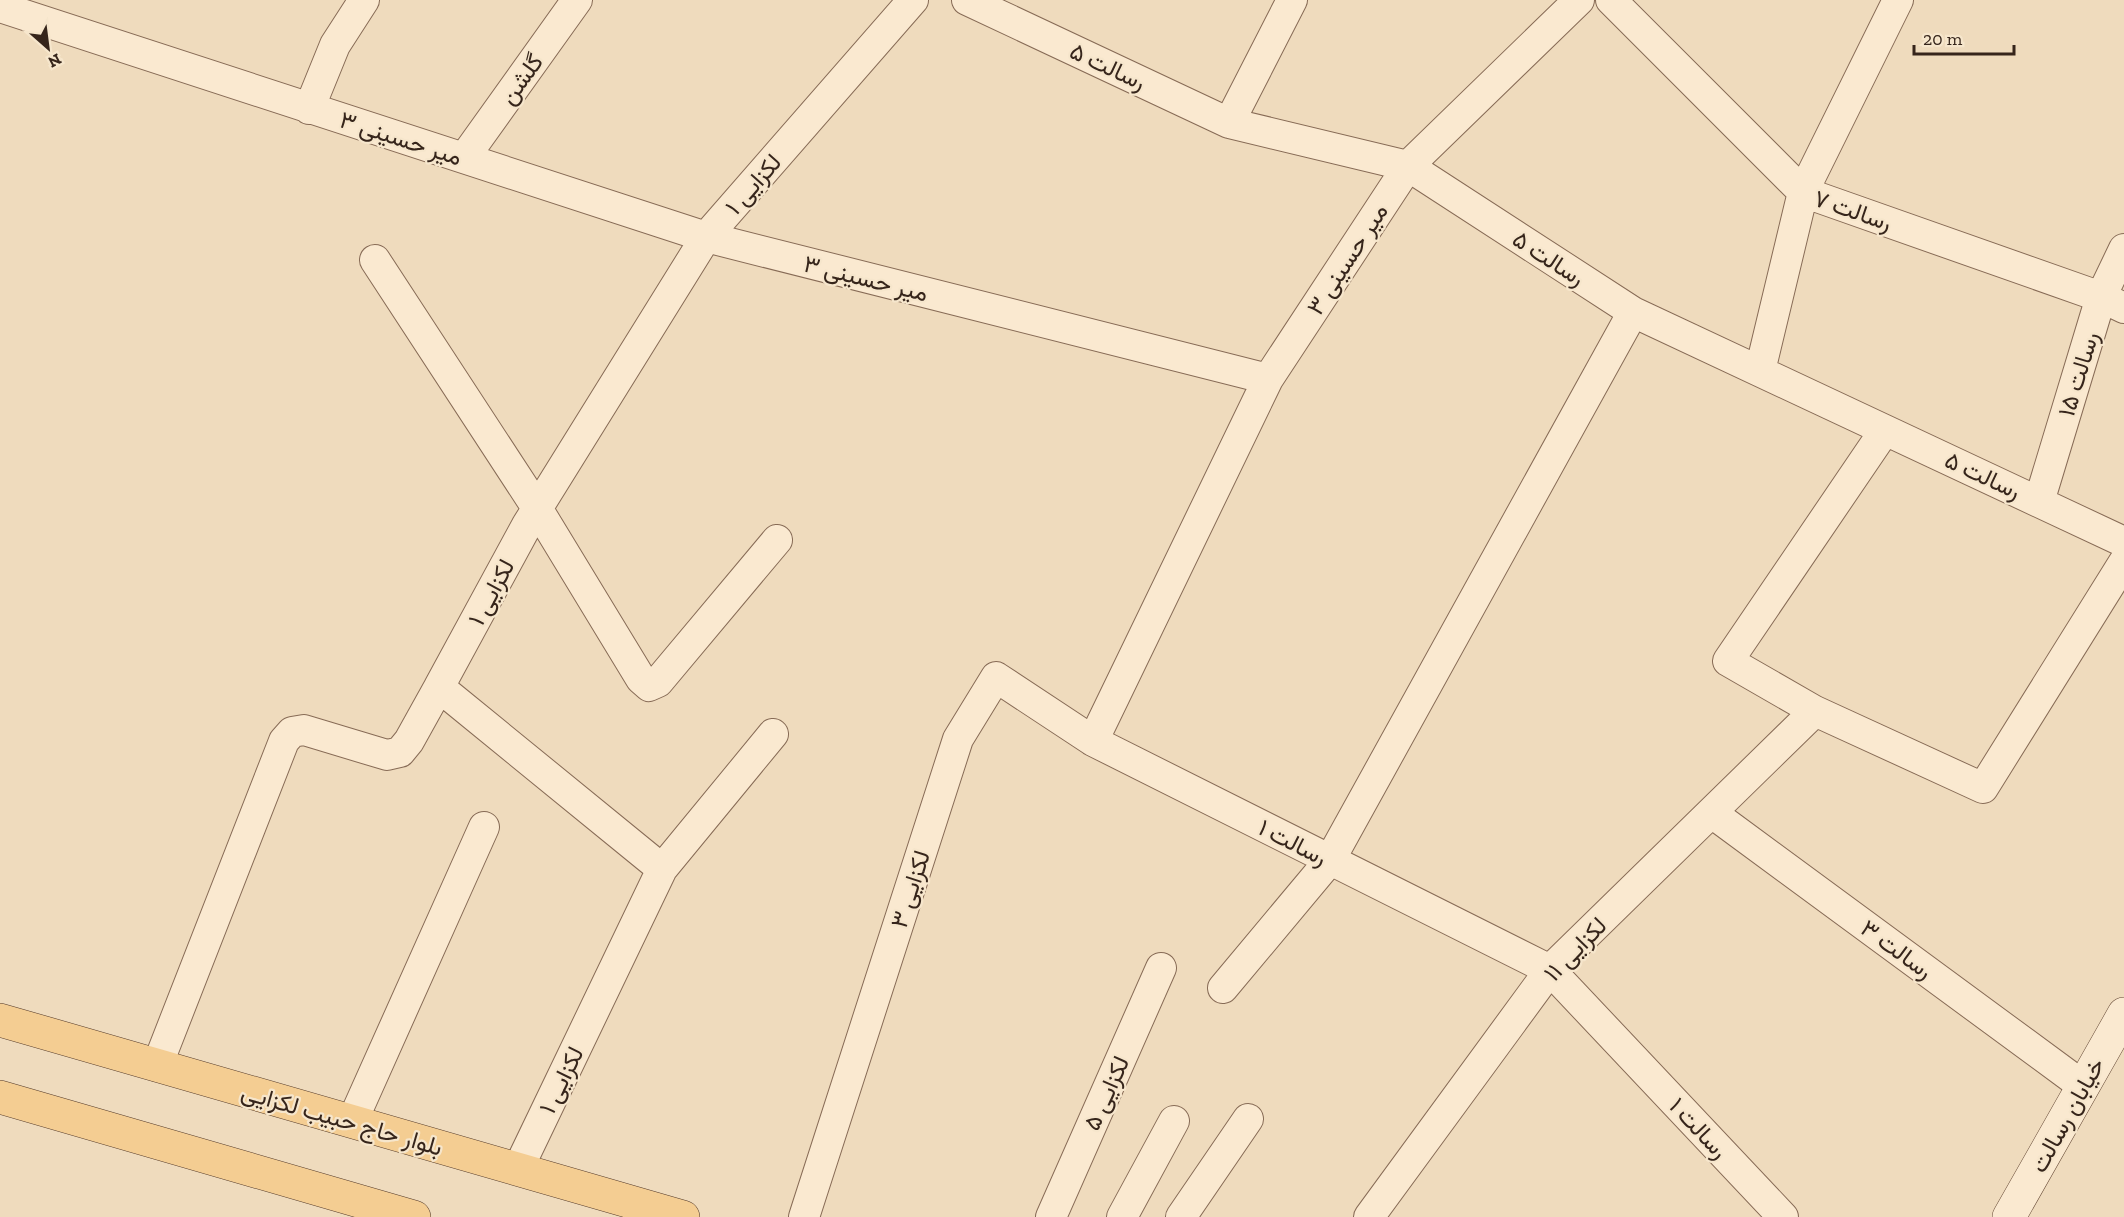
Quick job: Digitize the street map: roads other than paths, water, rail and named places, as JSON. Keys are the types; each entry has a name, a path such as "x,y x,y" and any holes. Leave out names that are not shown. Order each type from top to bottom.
{"main road":[{"name":"بلوار حاج حبیب لکزايی","path":"0,1020 683,1217"},
{"path":"0,1097 414,1217"}],"street":[{"path":"309,109 335,45 364,0"},
{"name":"گلشن","path":"464,158 577,0"},
{"name":"لکزایی ۱","path":"157,1066 284,741 292,732 304,730 387,755 399,752 409,741 537,508 706,237 913,0"},
{"name":"رسالت ۵","path":"967,0 1229,123 1408,166 1632,312 2124,542"},
{"path":"1229,123 1292,0"},
{"name":"میر حسینی ۳","path":"0,7 706,237 1268,379 1408,166 1579,0"},
{"name":"رسالت ۷","path":"1611,0 1803,192 2113,303"},
{"path":"1760,371 1803,192 1898,0"},
{"name":"رسالت ۱۵","path":"2039,502 2113,303 2124,249"},
{"path":"375,260 537,508 641,679 649,686 658,682 777,540"},
{"path":"1223,988 1330,860 1632,312"},
{"path":"1093,741 1268,379"},
{"path":"1885,430 1728,661 1815,711 1983,788 2124,562"},
{"name":"لکزایی ۳","path":"804,1217 958,739 964,729 996,677 1093,741"},
{"path":"439,687 662,869"},
{"name":"لکزایی ۱۱","path":"1369,1217 1550,970 1815,711"},
{"name":"لکزایی ۱","path":"518,1169 662,869 773,734"},
{"name":"رسالت ۱","path":"1093,741 1550,970 1783,1217"},
{"name":"رسالت ۳","path":"1712,813 2083,1086"},
{"path":"352,1122 484,827"},
{"name":"لکزایی ۵","path":"1052,1217 1161,968"},
{"name":"خیابان رسالت","path":"2009,1217 2124,1014"},
{"path":"1181,1217 1248,1119"},
{"path":"1122,1217 1174,1121"}]}
